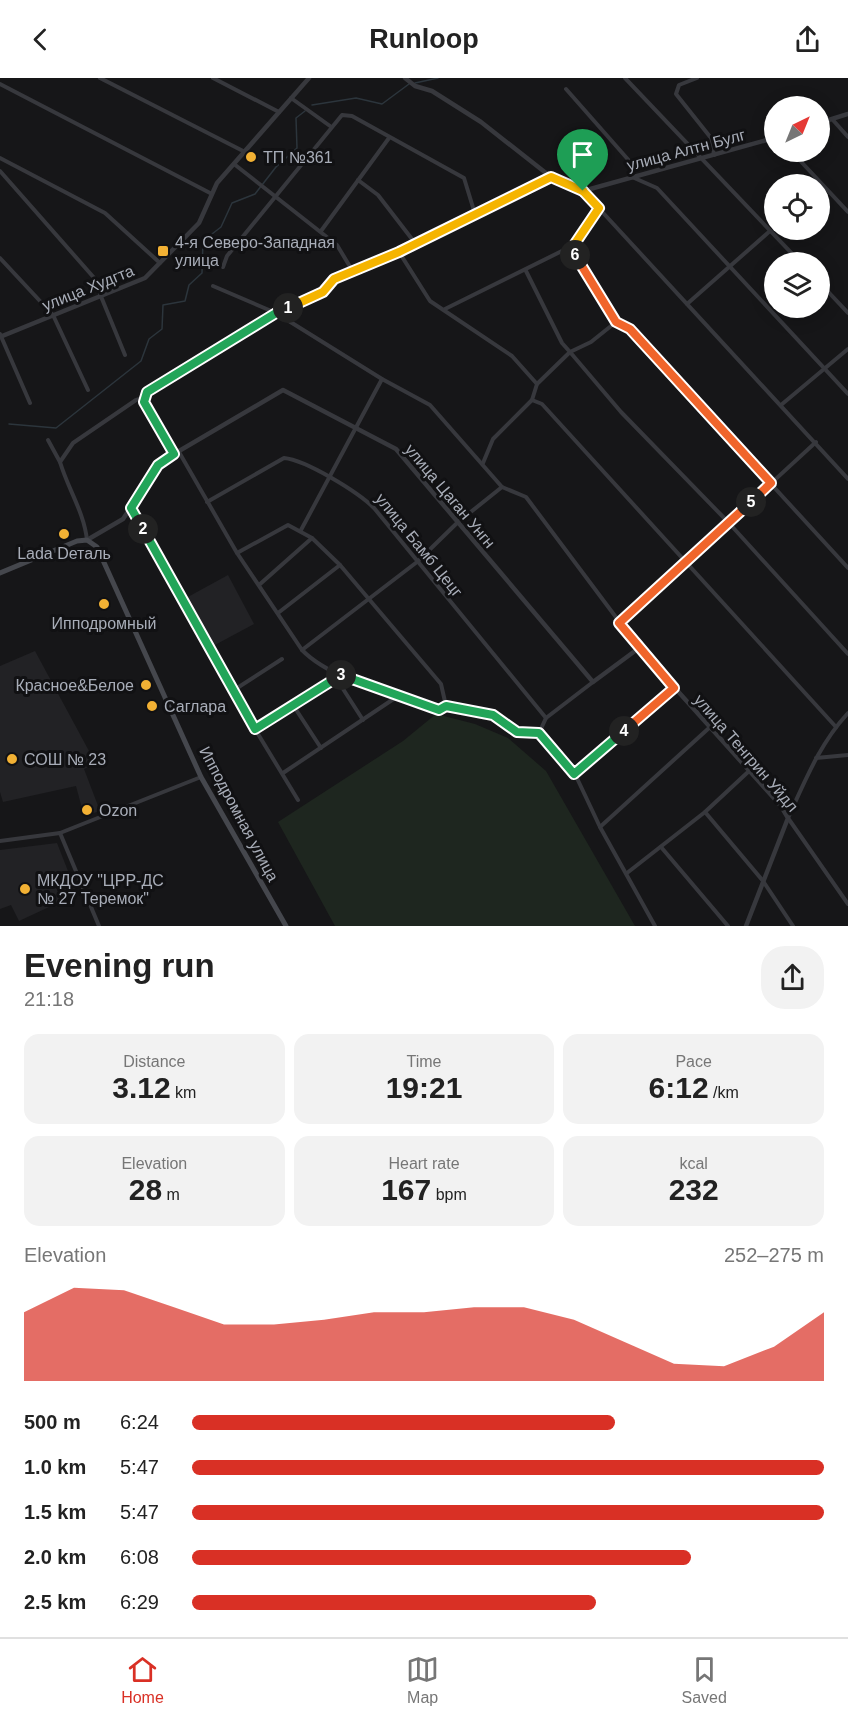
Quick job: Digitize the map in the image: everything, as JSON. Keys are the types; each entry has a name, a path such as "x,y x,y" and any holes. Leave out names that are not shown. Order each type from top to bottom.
{"main road":[{"path":"0,573 77,541 87,540"},
{"name":"Ипподромная улица","path":"87,540 97,547 201,777 283,925"}],"street":[{"path":"100,78 244,152"},
{"path":"213,78 279,112"},
{"name":"улица Худгта","path":"1,336 100,294 145,278 199,223 217,183 309,78"},
{"path":"405,78 481,122 551,177 583,191 848,479"},
{"path":"625,78 764,225"},
{"path":"697,78 679,85 676,94 711,138 714,155"},
{"path":"0,84 213,194"},
{"path":"566,88 632,164 632,177 657,188 848,394"},
{"path":"291,98 330,126"},
{"path":"848,114 832,118 848,137"},
{"path":"223,267 227,256 277,196 330,126 342,115 352,116 464,178 475,214"},
{"path":"321,231 389,138"},
{"name":"улица Алтн Булг","path":"583,191 764,141"},
{"path":"0,158 105,213 160,263"},
{"path":"801,162 848,212"},
{"path":"234,164 337,245 352,270"},
{"path":"0,171 103,288 100,294 125,355"},
{"path":"60,462 73,443 136,400 144,397 152,387 276,313 323,292 334,279 399,252 551,177"},
{"path":"358,180 378,195 415,243"},
{"path":"444,309 574,245 599,208"},
{"path":"687,304 764,236"},
{"path":"779,240 790,252"},
{"path":"574,245 575,258 616,322 630,329 848,568"},
{"path":"399,252 425,294 512,356 537,384"},
{"path":"0,258 53,315 88,390"},
{"path":"526,270 562,343 621,412 729,522 848,654"},
{"name":"улица Тенгрин Уйдл","path":"213,286 276,313 382,379 430,405 502,487 526,497 639,648 788,818 848,904"},
{"path":"830,294 848,313"},
{"path":"483,464 493,439 532,400 537,384 570,352 591,342 616,322"},
{"path":"1,336 30,403"},
{"path":"780,405 848,349"},
{"path":"301,530 382,379"},
{"name":"улица Цаган Унгн","path":"87,540 116,525 131,508 158,465 283,390 396,449 593,682"},
{"path":"144,397 144,402 237,553 302,650 312,660 341,675 399,696 439,710 446,706 493,715 517,732 539,733 574,774 600,827 655,926"},
{"path":"532,400 542,404 836,727"},
{"path":"48,440 85,519 87,540"},
{"path":"619,623 816,442"},
{"name":"улица Бамб Цецг","path":"207,502 284,459 295,461 364,497 546,718"},
{"path":"302,650 417,562 457,523 502,487"},
{"path":"131,508 255,729 298,800"},
{"path":"237,553 288,525 312,538 340,565 441,684 446,706"},
{"path":"259,585 312,538"},
{"path":"278,613 340,565"},
{"path":"539,733 546,718 639,648"},
{"path":"234,690 282,658"},
{"path":"255,729 341,675"},
{"path":"336,678 363,720"},
{"path":"574,774 674,688"},
{"path":"283,773 399,696"},
{"path":"293,705 321,748"},
{"path":"746,926 788,818 816,758 848,713"},
{"path":"600,827 709,728"},
{"path":"816,758 848,754"},
{"path":"627,873 705,812 748,772"},
{"path":"0,841 60,833 201,777"},
{"path":"705,812 764,881 794,926"},
{"path":"60,833 99,926"},
{"path":"661,847 728,926"}],"shaded area":[{"path":"228,575 254,624 213,646 186,598"},
{"path":"35,651 96,764 84,769 100,811 84,816 76,786 3,802 0,792 0,666"},
{"path":"436,714 475,724 508,738 546,771 635,926 335,926 278,822 403,741"},
{"path":"57,843 77,894 19,921 11,905 0,909 0,850"}],"waterway":[{"path":"415,83 438,78"},
{"path":"312,105 356,98 382,104 409,84"},
{"path":"9,424 56,428 141,361 149,339 162,329 163,305 185,301 189,285 202,273 203,241 221,227 232,203 255,194 276,167 297,148 296,118 305,111"}],"place":[{"name":"ТП №361","path":"251,157"},
{"name":"4-я Северо-Западная улица","path":"163,251"},
{"name":"Lada Dеталь","path":"64,534"},
{"name":"Ипподромный","path":"104,604"},
{"name":"Красное&Белое","path":"146,685"},
{"name":"Саглара","path":"152,706"},
{"name":"СОШ № 23","path":"12,759"},
{"name":"Ozon","path":"87,810"},
{"name":"МКДОУ \"ЦРР-ДС № 27 Теремок\"","path":"25,889"}],"route":[{"path":"551,177 583,191 599,208 574,245 575,258 616,322 630,329 771,483 619,623 674,688 574,774 539,733 517,732 493,715 446,706 439,710 341,675 255,729 131,508 158,465 174,454 144,402 147,392 276,313 323,292 334,279 399,252 551,177"}]}
